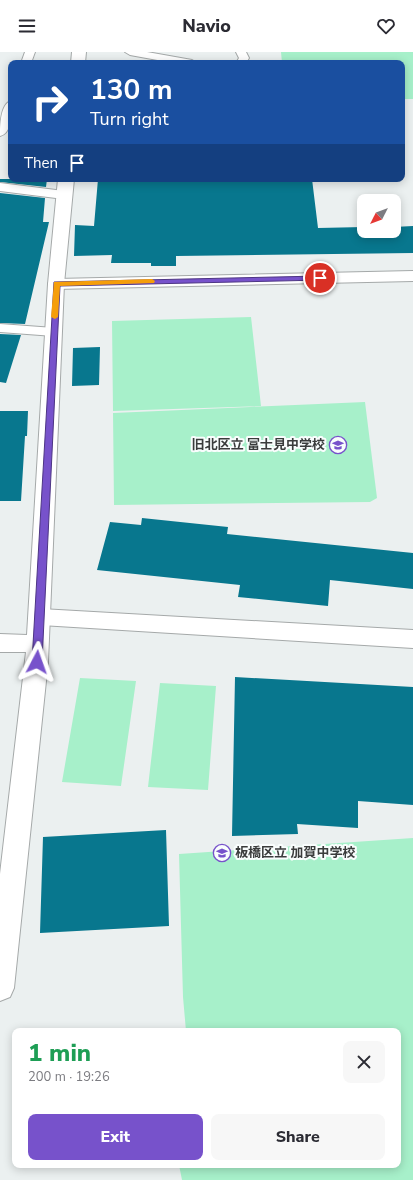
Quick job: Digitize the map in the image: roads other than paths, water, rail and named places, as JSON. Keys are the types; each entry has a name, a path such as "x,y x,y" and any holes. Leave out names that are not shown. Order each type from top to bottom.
{"street":[{"path":"0,988 6,868 38,644 56,284 65,187"},
{"path":"56,284 413,276"},
{"path":"40,617 413,639"},
{"path":"0,643 38,644"}],"lane":[{"path":"130,52 175,60"},
{"path":"0,133 3,117"},
{"path":"0,188 65,187"},
{"path":"0,328 54,332"}],"place":[{"name":"旧北区立 富士見中学校","path":"338,445"},
{"name":"板橋区立 加賀中学校","path":"222,853"}]}
